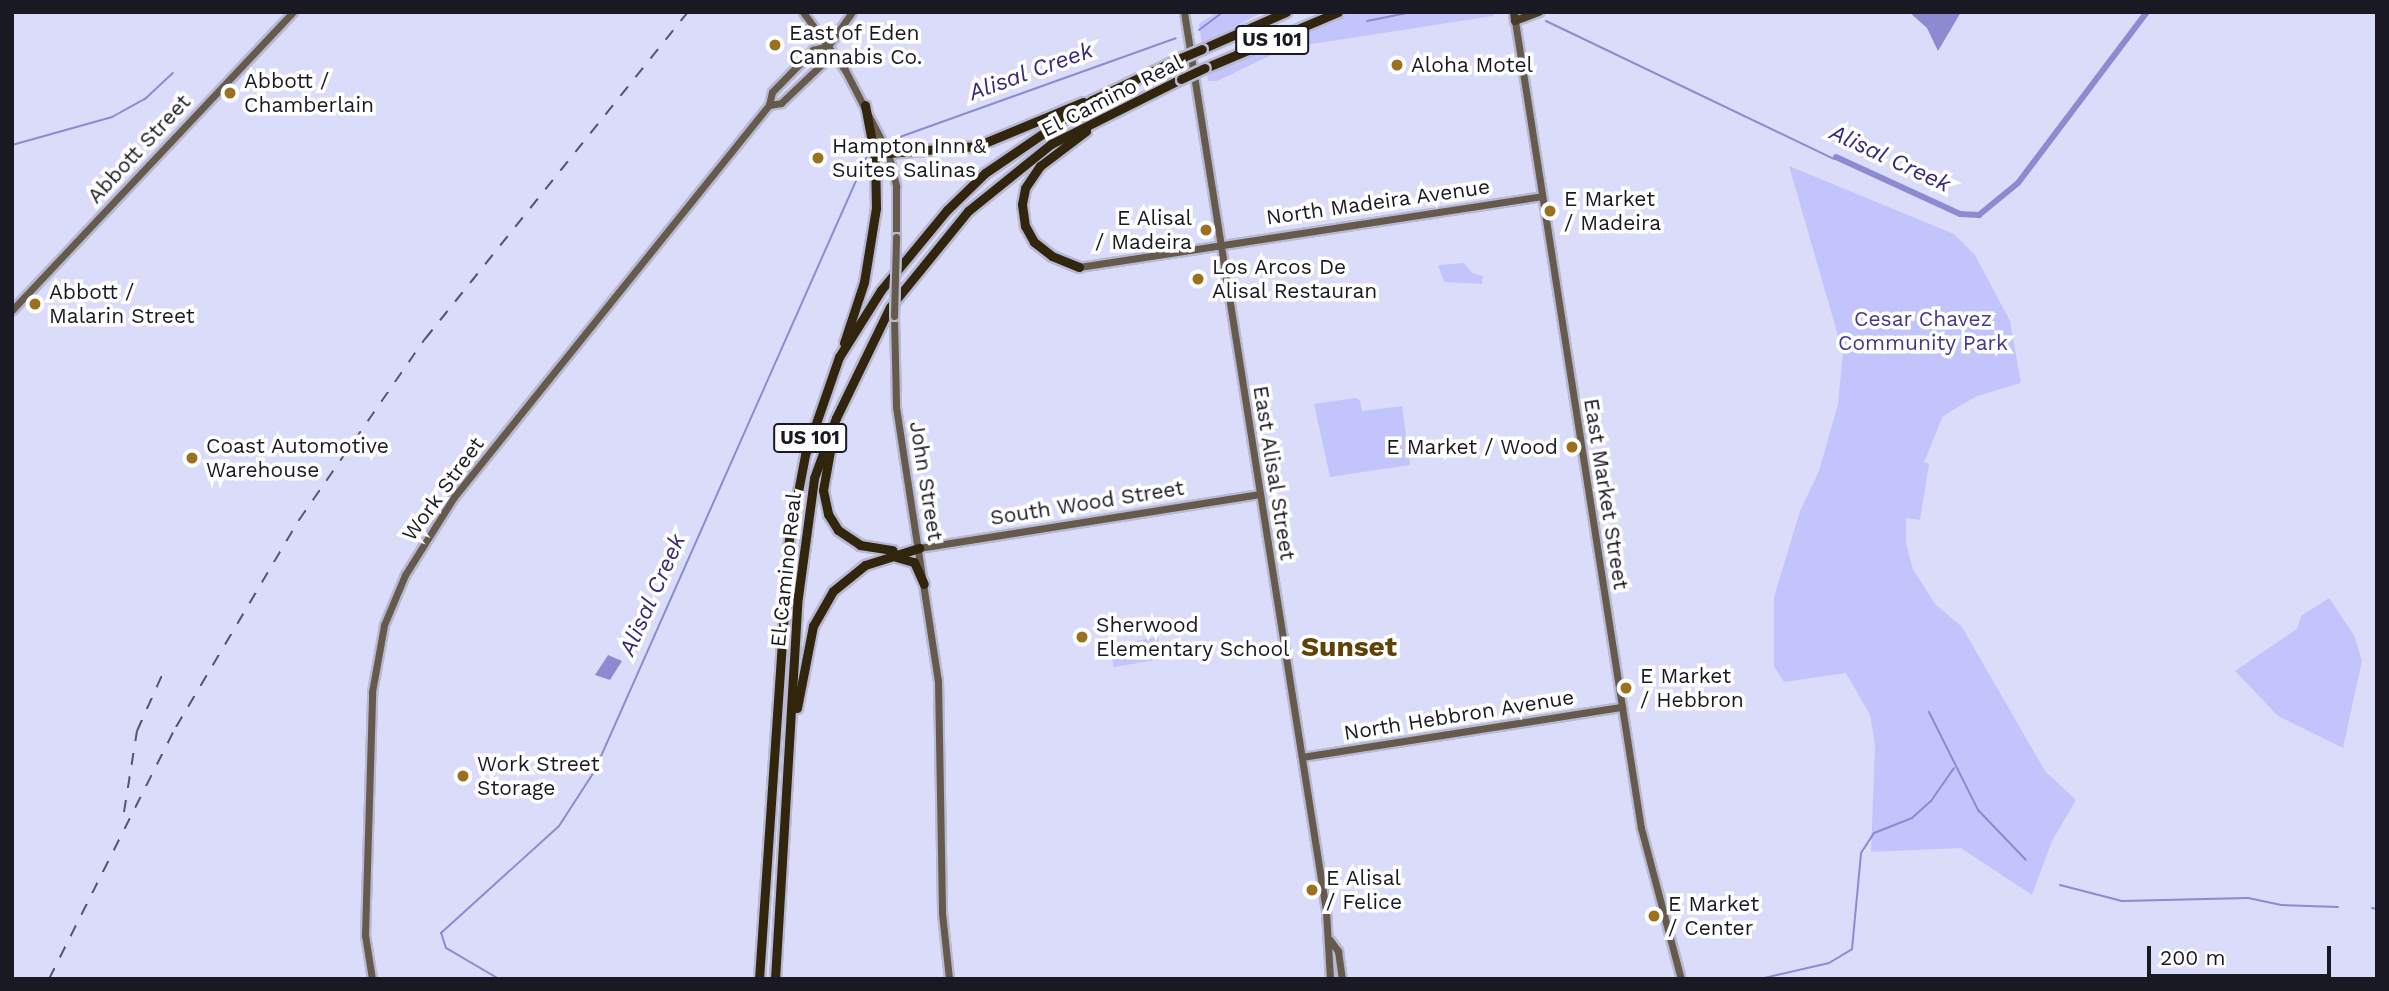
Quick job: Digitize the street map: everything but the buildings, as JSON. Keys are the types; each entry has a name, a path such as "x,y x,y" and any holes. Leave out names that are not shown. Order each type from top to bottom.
{"highway":[{"name":"El Camino Real","path":"775,979 807,520 814,478 836,418 884,317 924,260 1007,177 1051,145 1181,79 1338,12"},
{"name":"El Camino Real","path":"759,979 789,539 805,455 839,357 881,290 947,210 1013,150 1092,100 1284,13"},
{"path":"888,153 977,146 1092,100"},
{"path":"839,357 864,282 876,208 874,158 865,105"},
{"path":"1079,267 1052,256 1034,242 1023,220 1022,199 1028,183 1046,160 1102,117"},
{"path":"836,418 824,490 828,514 838,530 860,545 883,551 919,548"},
{"path":"790,740 813,626 824,604 850,574 884,557 919,548"},
{"path":"884,557 913,561 924,584"}],"main road":[{"name":"Abbott Street","path":"12,310 293,12"},
{"name":"John Street","path":"803,12 865,105 888,153 896,186 896,407 919,548 941,715 941,895 949,979"},
{"name":"Work Street","path":"769,105 781,103 822,64 828,46 852,12"},
{"path":"1514,17 1539,12"},
{"name":"East Alisal Street","path":"1187,14 1220,243 1330,940 1326,952 1330,979"},
{"name":"East Market Street","path":"1514,17 1643,838 1681,979"},
{"name":"Work Street","path":"372,979 365,935 372,692 392,602 454,497 769,105 772,92 809,54 828,46"},
{"name":"North Madeira Avenue","path":"1079,267 1220,243 1541,196"},
{"name":"South Wood Street","path":"919,548 1260,494"},
{"name":"North Hebbron Avenue","path":"1302,757 1622,707"},
{"name":"East Alisal Street","path":"1330,940 1338,951 1342,979"}],"green space":[{"path":"1217,12 1263,12 1202,44 1199,24"},
{"path":"1349,12 1496,12 1493,16 1286,48 1217,81 1208,81 1207,75"},
{"name":"Cesar Chavez Community Park","path":"1789,166 1954,234 1975,255 2010,321 2021,383 1977,396 1943,416 1924,462 1929,464 1920,520 1906,518 1906,543 1913,569 1935,604 1962,627 2045,771 2076,800 2052,841 2032,895 1961,848 1871,852 1875,744 1870,715 1846,673 1784,682 1774,666 1774,597 1800,511 1819,471 1838,404 1843,353"},
{"path":"1464,263 1472,273 1483,276 1482,284 1444,282 1438,265"},
{"path":"1355,398 1360,400 1362,411 1402,406 1410,465 1330,477 1314,404"},
{"path":"2329,598 2354,635 2362,661 2343,748 2278,716 2235,671 2297,629 2301,616"},
{"path":"1158,637 1162,659 1114,667 1110,646"}],"shaded area":[{"path":"1909,12 1961,12 1938,51 1927,28"},
{"path":"608,655 622,661 610,680 595,675"}],"waterway":[{"name":"Alisal Creek","path":"1199,30 1223,12"},
{"name":"Alisal Creek","path":"1367,21 1412,12"},
{"name":"Alisal Creek","path":"1836,157 1960,214 1979,215 2018,183 2147,12"},
{"name":"Alisal Creek","path":"1546,21 1834,159"},
{"name":"Alisal Creek","path":"897,138 1176,38"},
{"path":"12,145 112,117 145,99 173,73"},
{"name":"Alisal Creek","path":"499,979 446,948 441,933 559,826 594,772 867,156"},
{"path":"1929,712 1978,810 2026,860"},
{"path":"1760,979 1829,963 1852,949 1861,853 1874,833 1912,818 1931,801 1954,768"},
{"path":"2060,885 2122,901 2248,898 2281,905 2338,907"},
{"path":"2372,908 2377,909"}],"railway":[{"path":"49,979 176,727 299,520 425,339 688,12"},
{"path":"124,812 137,731 163,673"}],"place":[{"name":"East of Eden Cannabis Co.","path":"775,45"},
{"name":"Aloha Motel","path":"1397,65"},
{"name":"Abbott / Chamberlain","path":"230,93"},
{"name":"Hampton Inn & Suites Salinas","path":"818,158"},
{"name":"E Market / Madeira","path":"1550,211"},
{"name":"E Alisal / Madeira","path":"1206,230"},
{"name":"Los Arcos De Alisal Restauran","path":"1198,279"},
{"name":"Abbott / Malarin Street","path":"35,304"},
{"name":"E Market / Wood","path":"1572,447"},
{"name":"Coast Automotive Warehouse","path":"192,458"},
{"name":"Sherwood Elementary School","path":"1082,637"},
{"name":"E Market / Hebbron","path":"1626,688"},
{"name":"Work Street Storage","path":"463,776"},
{"name":"E Alisal / Felice","path":"1312,890"},
{"name":"E Market / Center","path":"1654,916"}],"district":[{"name":"Sunset","path":"1349,647"}]}
